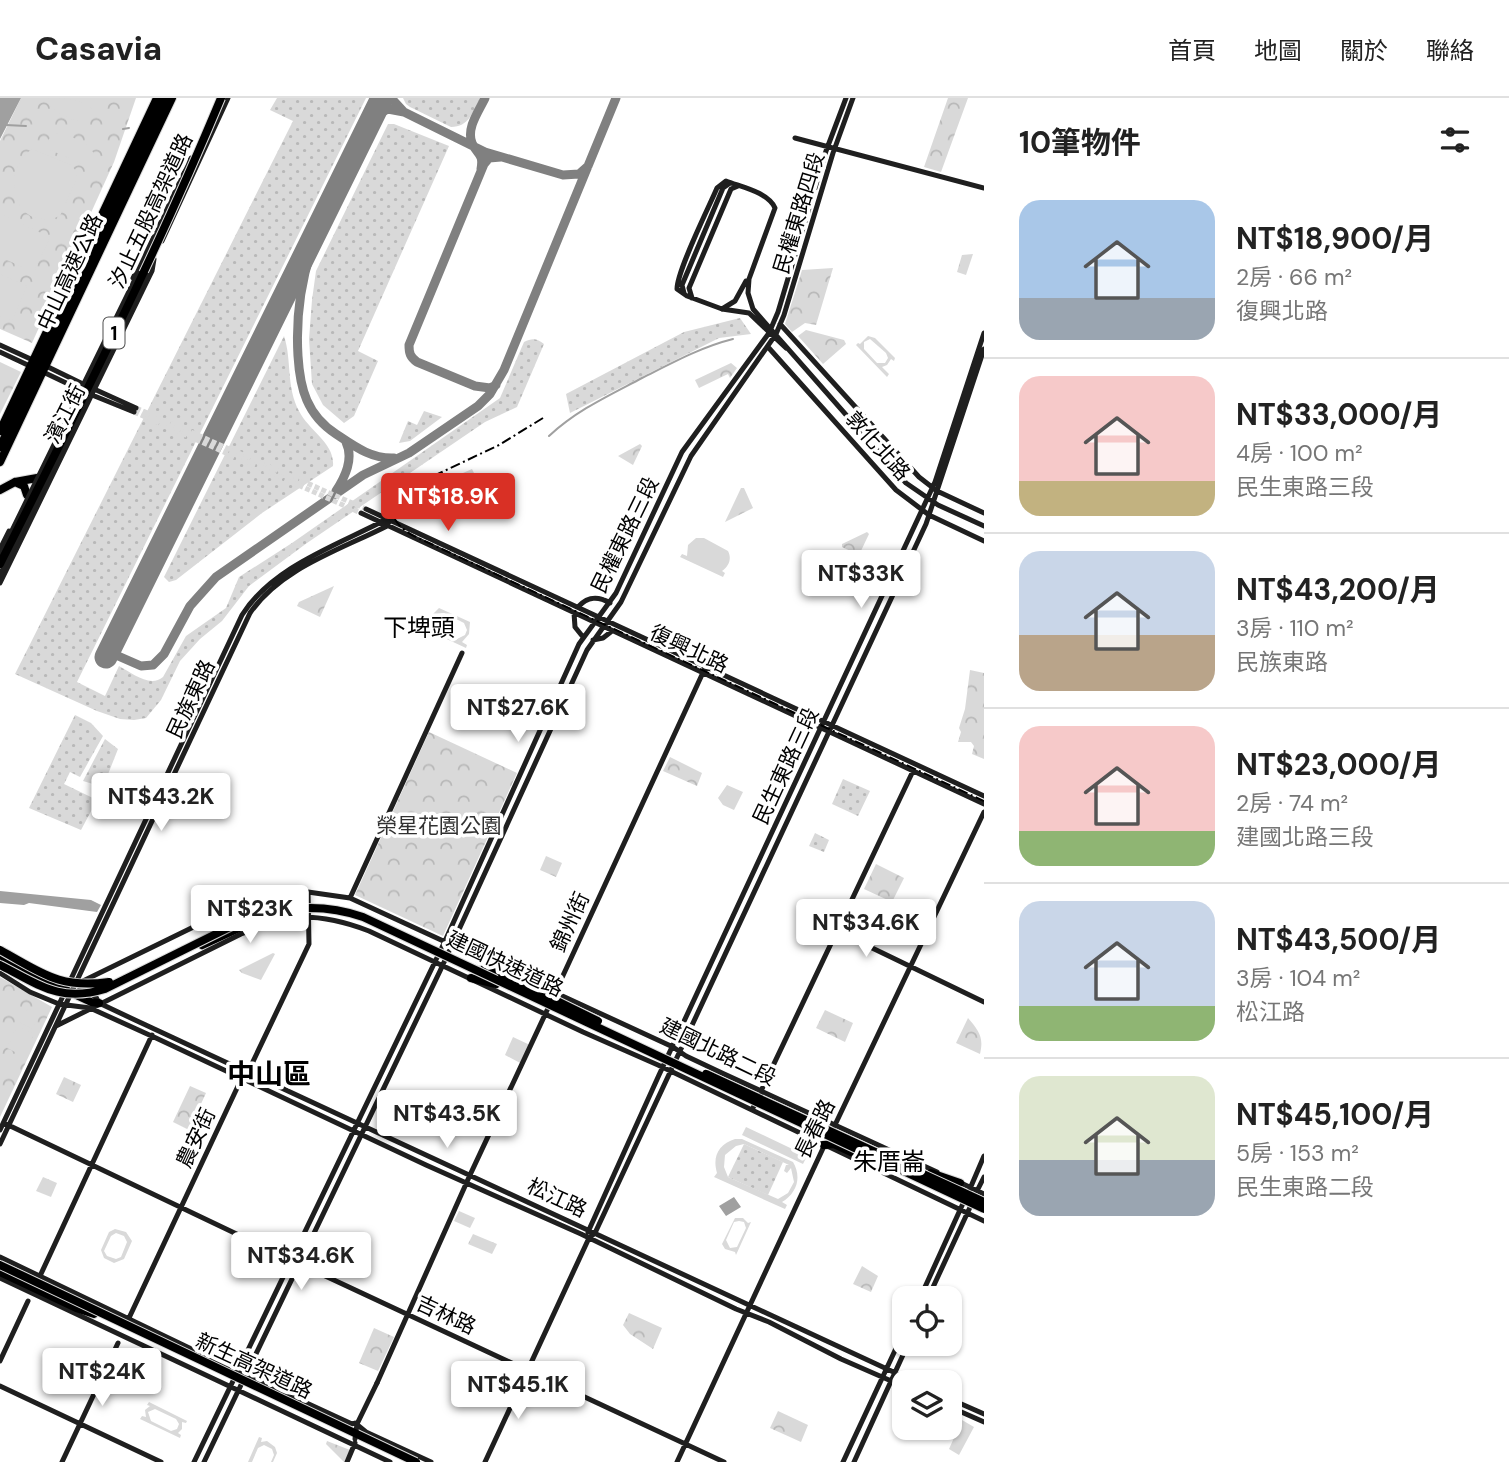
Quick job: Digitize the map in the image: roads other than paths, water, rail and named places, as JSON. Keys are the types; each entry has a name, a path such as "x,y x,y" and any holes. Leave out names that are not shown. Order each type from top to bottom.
{"highway":[{"name":"汐止五股高架道路","path":"0,431 157,98"},
{"name":"中山高速公路","path":"0,447 165,98"},
{"name":"中山高速公路","path":"0,462 172,98"},
{"name":"汐止五股高架道路","path":"0,564 80,404 177,199 220,98"},
{"path":"0,490 15,482 37,478"},
{"path":"15,482 24,486 27,495"},
{"name":"建國快速道路","path":"0,953 50,978 67,984 86,985 109,982 252,912 281,904 315,902 363,912 984,1212"},
{"name":"建國快速道路","path":"0,965 40,988 64,994 97,992 238,923 260,915 293,908 329,908 363,917 984,1202"},
{"path":"126,979 138,976 258,919 271,915 307,917"},
{"path":"0,953 71,986 99,1003"},
{"path":"477,956 486,966 653,1052"},
{"path":"471,978 496,984 616,1040 653,1052"},
{"path":"814,1123 831,1128 937,1176 960,1183"},
{"path":"824,1145 834,1144 984,1212"},
{"name":"新生高架道路","path":"0,1269 405,1462"},
{"name":"新生高架道路","path":"0,1269 416,1462"},
{"path":"117,1321 137,1327 222,1368 234,1370"}],"street":[{"name":"濱江街","path":"0,555 220,98"},
{"name":"濱江街","path":"0,575 147,275 228,98"},
{"name":"民權東路四段","path":"778,322 828,146 846,98"},
{"name":"民權東路四段","path":"772,333 853,98"},
{"path":"795,138 984,188"},
{"name":"敦化北路","path":"722,309 735,302 751,271 775,208 768,198 722,182 716,188 677,289 692,298 722,309 749,313 772,333"},
{"path":"692,298 690,288 706,246 731,189 738,186"},
{"name":"濱江街","path":"0,549 156,234"},
{"name":"濱江街","path":"0,583 152,271 154,258"},
{"name":"敦化北路","path":"751,271 748,293 753,309 898,475 930,501 984,526"},
{"name":"敦化北路","path":"778,322 908,467 935,489 984,513"},
{"name":"民權東路三段","path":"204,1462 452,944 576,670 625,594 691,456 768,347 772,333"},
{"name":"民權東路三段","path":"194,1462 231,1385 234,1370 291,1260 445,941 583,637 610,603 682,452 772,333"},
{"path":"935,489 984,333"},
{"path":"0,345 52,373"},
{"name":"敦化北路","path":"768,347 888,482 929,515 984,541"},
{"path":"935,489 984,349"},
{"path":"0,352 135,410"},
{"path":"37,478 51,477"},
{"name":"民生東路三段","path":"588,1230 667,1057 675,1049 829,732 929,515 930,501 935,489"},
{"name":"民生東路三段","path":"595,1233 675,1061 675,1049 824,721 922,510 930,501"},
{"path":"363,511 386,522"},
{"name":"復興北路","path":"386,522 610,621 984,796"},
{"name":"復興北路","path":"386,522 595,623 984,804"},
{"name":"民族東路","path":"0,1144 6,1124 248,607 265,588 302,563 386,522"},
{"path":"578,607 591,598 601,598 610,603"},
{"path":"574,613 575,627 583,637"},
{"path":"593,640 603,638 612,631"},
{"path":"350,898 462,653"},
{"name":"錦州街","path":"348,1460 355,1444 357,1424 706,666"},
{"path":"752,1110 914,771"},
{"name":"長春路","path":"677,1462 824,1145 984,812"},
{"name":"建國北路二段","path":"71,986 95,977 216,916 263,897 307,892 350,898 981,1192"},
{"name":"農安街","path":"129,1318 309,944 307,892"},
{"name":"建國北路二段","path":"55,1026 270,922 307,917 345,922 435,961 984,1221"},
{"path":"837,931 984,1002"},
{"name":"松江路","path":"0,973 30,992 62,1004 90,1008 243,1078 356,1126 365,1127 595,1233 748,1309 841,1359 892,1376"},
{"path":"116,1011 113,1003 118,994"},
{"name":"松江路","path":"99,1003 248,1072 356,1126 361,1134 748,1309"},
{"name":"民族東路","path":"0,1130 6,1124 55,1026 62,1004"},
{"path":"40,1276 152,1036 153,1028"},
{"name":"吉林路","path":"6,1124 724,1462"},
{"path":"925,1286 984,1156"},
{"path":"934,1286 967,1213 981,1192 984,1177"},
{"path":"588,1230 589,1238"},
{"path":"485,1462 589,1238 595,1233"},
{"path":"0,1257 234,1370 352,1424 355,1423 366,1432 431,1462"},
{"path":"0,1278 390,1462"},
{"path":"0,1361 28,1301"},
{"path":"62,1462 118,1343"},
{"path":"844,1462 893,1356"},
{"path":"854,1462 892,1379"},
{"path":"0,1386 161,1462"},
{"path":"962,1404 984,1414"},
{"path":"962,1412 984,1422"}],"waterway":[{"path":"6,125 26,126"},
{"path":"123,129 129,128"},
{"path":"549,436 582,411 617,391 687,356 733,339"}],"tunnel":[{"path":"136,408 366,509"},
{"path":"134,412 361,513"}],"railway":[{"path":"543,418 499,445 402,491 396,497 392,510 397,522 414,536 984,801"}],"district":[{"name":"下埤頭","path":"419,628"},
{"name":"中山區","path":"269,1074"},
{"name":"朱厝崙","path":"889,1162"}],"park label":[{"name":"榮星花園公園","path":"439,826"}]}
